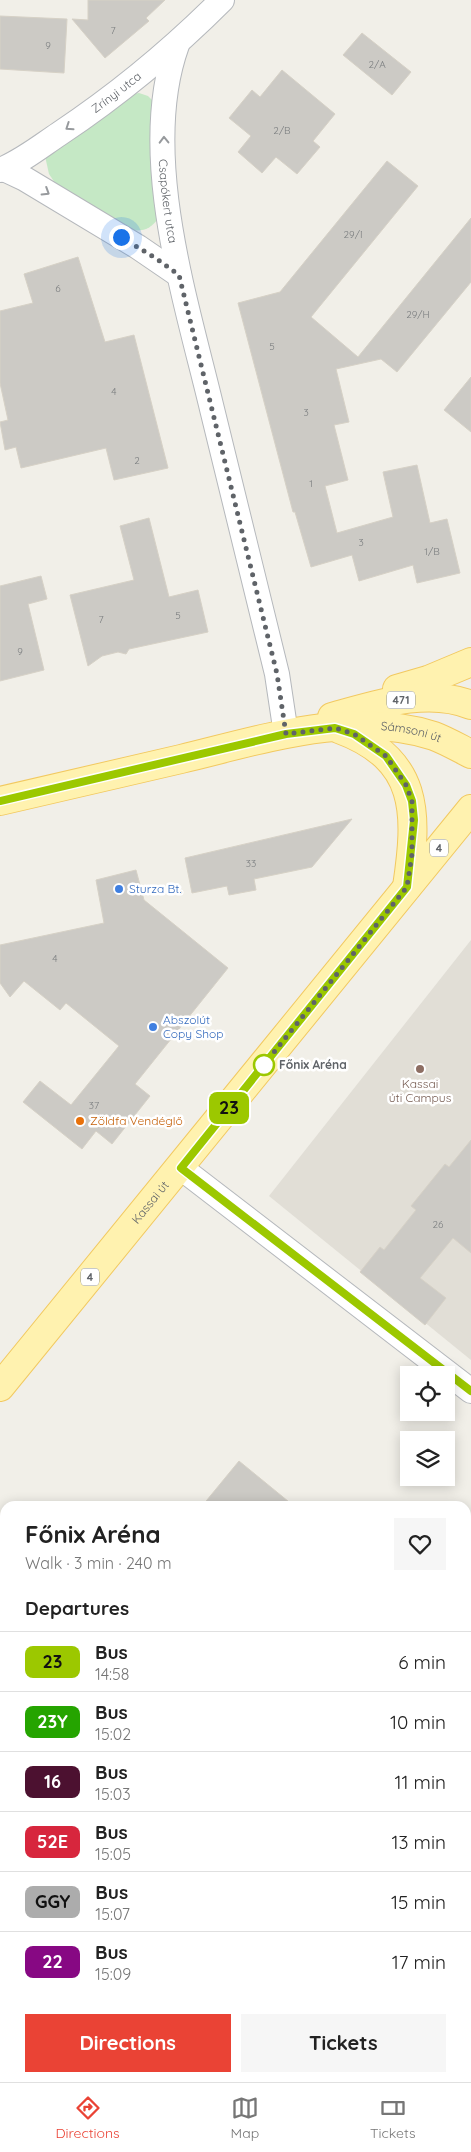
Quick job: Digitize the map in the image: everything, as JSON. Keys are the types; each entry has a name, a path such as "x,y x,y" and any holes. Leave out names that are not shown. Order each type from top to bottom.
{"main road":[{"path":"407,887 414,820 412,801 406,785 386,756 333,722 364,700 428,680 471,662"},
{"name":"Sámsoni út","path":"0,801 286,734 333,722 397,701 429,697 454,698 471,705"},
{"name":"Sámsoni út","path":"333,722 418,732 448,742 471,754"},
{"name":"Kassai út","path":"0,1387 181,1168 471,810"}],"street":[{"name":"Zrínyi utca","path":"2,170 88,115 178,44 222,0"},
{"name":"Csapókert utca","path":"178,44 166,86 164,125 168,210 179,275 277,674 286,734"},
{"path":"2,170 25,179 138,247 179,275"},
{"path":"181,1168 471,1392"}],"shaded area":[{"name":"Kassai úti Campus","path":"471,940 471,1360 269,1196"}],"green space":[{"path":"139,93 148,96 155,103 159,217 154,224 144,230 131,230 57,186 49,174 45,156 133,94"}],"building":[{"path":"88,0 165,0 146,18 149,21 105,58 72,19 88,20"},
{"path":"0,16 67,19 64,73 0,69"},
{"path":"362,33 411,72 392,95 343,55"},
{"path":"282,70 335,114 313,141 320,147 297,174 276,157 262,173 238,152 251,136 229,118 252,90 260,97"},
{"path":"387,161 418,186 311,317 358,357 471,218 471,282 397,372 381,359 336,369 349,422 334,425 348,480 325,486 337,533 393,517 383,472 417,465 430,523 447,519 460,573 417,583 413,565 359,581 352,555 311,567 295,512 293,512 238,303 280,292"},
{"path":"78,257 105,342 134,335 168,468 114,480 106,448 21,468 16,447 5,450 0,422 8,420 0,383 0,311 33,303 24,274"},
{"path":"471,377 471,432 444,410"},
{"path":"149,518 169,597 198,590 208,632 129,649 126,654 118,652 102,656 88,666 70,595 134,580 120,526"},
{"path":"41,576 47,599 28,604 44,670 0,681 0,586"},
{"path":"352,819 312,867 254,879 256,890 229,895 227,886 192,893 185,858"},
{"path":"136,870 144,900 228,968 135,1084 150,1096 112,1144 96,1131 82,1149 23,1102 40,1081 71,1105 119,1046 66,1003 60,1010 24,981 10,997 0,983 0,945 104,923 96,880"},
{"path":"471,1140 471,1253 453,1238 420,1278 446,1298 425,1325 360,1272 380,1247 384,1250 416,1210 411,1206 445,1164 449,1167"},
{"path":"239,1461 288,1501 206,1501"}],"bus line":[{"name":"23","path":"0,801 286,734 335,728 354,734 371,745 386,756 398,771 412,801 414,820 412,854 407,887 181,1168 471,1391"}],"place":[{"name":"Sturza Bt.","path":"119,889"},
{"name":"Abszolút Copy Shop","path":"153,1027"},
{"name":"Főnix Aréna","path":"264,1065"},
{"name":"Kassai úti Campus","path":"420,1069"},
{"name":"Zöldfa Vendéglő","path":"80,1121"}],"route":[{"path":"121,237 179,275 277,674 286,734 335,728 354,734 386,756 398,771 412,801 414,820 412,854 407,887 262,1067 264,1065"}]}
